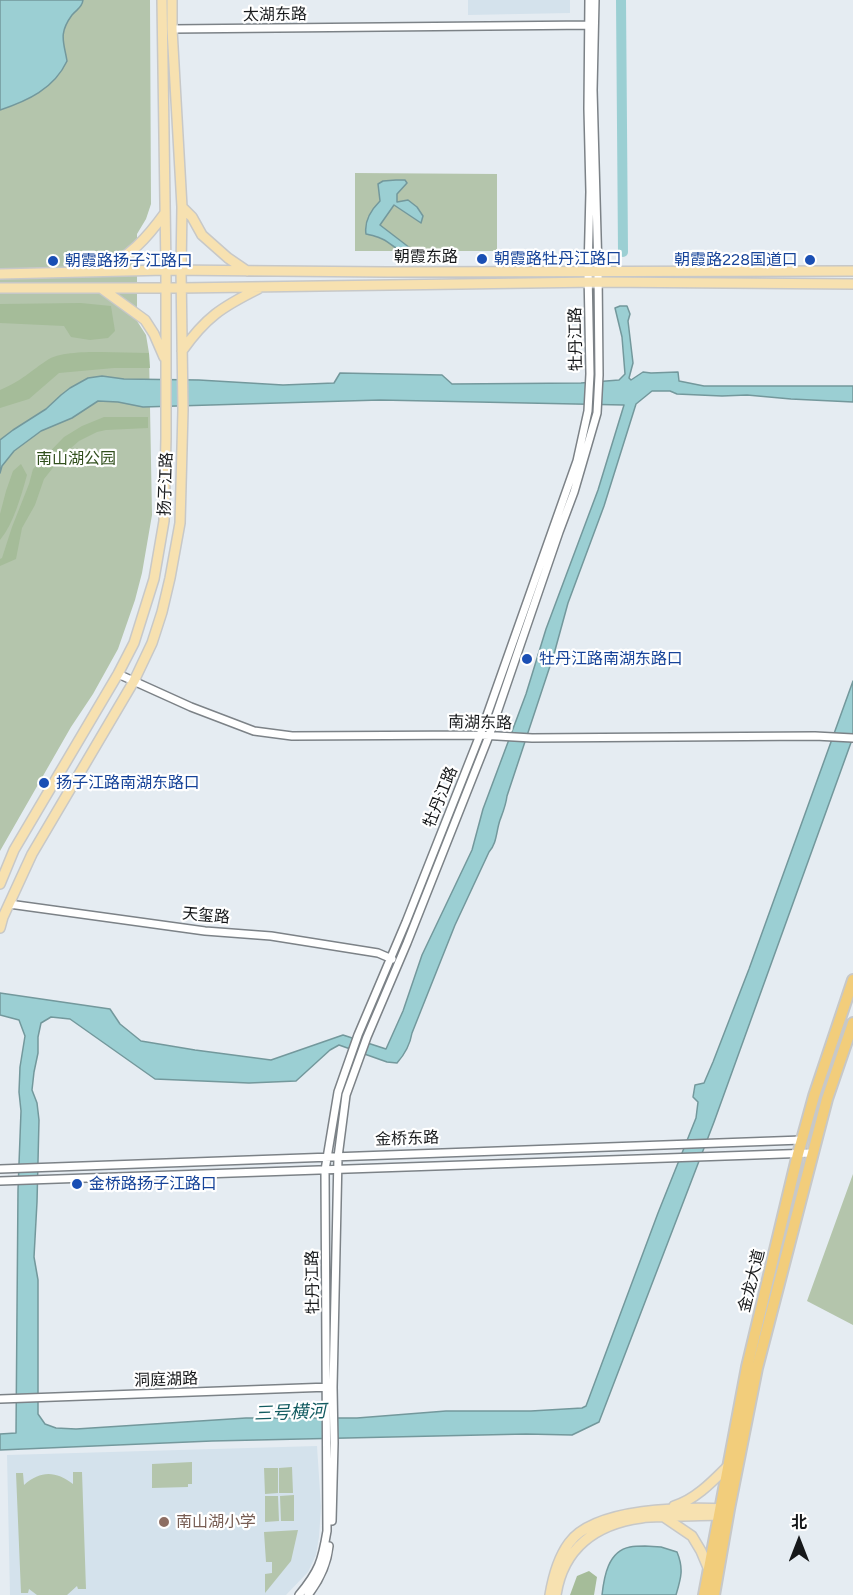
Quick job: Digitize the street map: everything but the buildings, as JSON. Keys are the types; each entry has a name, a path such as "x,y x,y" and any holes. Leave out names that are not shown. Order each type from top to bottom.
{"highway":[{"name":"金龙大道","path":"714,1595 729,1465 747,1367 798,1154 814,1096 853,980"},
{"name":"金龙大道","path":"704,1595 812,1153 827,1099 853,1023"}],"main road":[{"name":"扬子江路","path":"0,884 14,850 134,643 154,579 164,521 166,270 162,0"},
{"name":"扬子江路","path":"0,928 32,854 134,681 152,643 162,612 178,534 183,410 182,207 172,0"},
{"path":"182,207 192,217 202,235 247,271"},
{"path":"97,272 124,257 144,240 165,213"},
{"name":"朝霞东路","path":"0,274 166,270 853,271"},
{"name":"朝霞东路","path":"0,288 181,288 593,282 853,284"},
{"path":"182,351 210,317 263,287"},
{"path":"101,288 145,320 165,359"},
{"name":"金桥东路","path":"802,1140 816,1140"},
{"path":"556,1595 564,1567 577,1547 593,1533 613,1524 661,1514 681,1504 700,1492 729,1465"},
{"path":"550,1595 557,1565 569,1542 588,1527 609,1518 640,1512 661,1514 724,1512"},
{"path":"661,1514 692,1536 709,1571"}],"street":[{"name":"牡丹江路","path":"308,1595 318,1583 328,1557 332,1529 325,1170 338,1092 358,1035 480,735 577,461 588,411 593,282 593,90 589,0"},
{"name":"牡丹江路","path":"591,25 595,0"},
{"name":"太湖东路","path":"172,29 591,25"},
{"name":"牡丹江路","path":"330,1387 338,1156 346,1095 367,1037 399,963 489,735 574,492 597,413 599,375 593,282"},
{"name":"南湖东路","path":"118,674 191,707 254,731 292,736 489,735 532,738 825,736 853,738"},
{"name":"天玺路","path":"9,904 205,931 271,936 378,953 399,963"},
{"name":"金桥东路","path":"0,1169 802,1140"},
{"name":"金桥东路","path":"0,1181 812,1153"},
{"name":"洞庭湖路","path":"0,1399 330,1387"},
{"name":"牡丹江路","path":"299,1595 313,1577 323,1556 327,1531 330,1444"}],"shaded area":[{"path":"468,0 570,0 570,13 468,15"},
{"name":"南山湖小学","path":"317,1446 321,1507 316,1555 308,1572 286,1595 10,1595 7,1455"}],"green space":[{"name":"南山湖公园","path":"0,0 150,0 151,204 146,219 137,234 137,321 146,335 149,353 152,515 142,573 118,649 0,851"},
{"path":"355,173 497,174 497,251 355,251"},
{"path":"81,303 111,306 115,331 108,338 90,340 71,337 64,326 0,323 0,304"},
{"path":"149,353 150,368 114,368 59,373 29,399 0,408 0,390 49,359 67,354"},
{"path":"104,417 148,417 148,428 97,432 79,441 63,455 44,479 35,505 22,528 16,559 0,566 0,559 33,469 64,437"},
{"path":"21,464 27,475 13,518 0,540 0,514 6,491 13,471"},
{"path":"853,1174 853,1325 807,1301"},
{"path":"192,1462 192,1484 188,1484 188,1487 152,1488 152,1464"},
{"path":"292,1467 293,1493 279,1493 279,1468"},
{"path":"264,1468 278,1468 278,1493 265,1494"},
{"path":"73,1472 82,1472 86,1589 78,1589 77,1586 67,1595 37,1595 29,1589 28,1593 21,1593 16,1473 23,1473 24,1485 36,1477 48,1474 61,1477 73,1484"},
{"path":"294,1495 294,1521 281,1521 280,1496"},
{"path":"265,1496 278,1496 279,1521 265,1522"},
{"path":"298,1530 291,1561 265,1593 265,1574 272,1573 272,1562 266,1562 264,1532"},
{"path":"589,1571 597,1577 594,1595 570,1595 577,1576"}],"water":[{"path":"0,0 83,0 63,33 67,61 55,79 39,93 0,110"},
{"path":"405,180 407,183 397,194 397,202 408,200 417,207 423,216 421,223 394,205 380,225 410,248 402,250 384,240 366,234 366,224 380,201 378,184 383,181"},
{"path":"627,306 630,314 628,321 633,363 629,378 631,380 643,372 678,372 679,381 704,386 853,386 853,402 652,391 636,404 604,506 568,603 495,841 455,925 408,1045 397,1063 387,1062 339,1045 330,1050 296,1081 249,1083 155,1079 70,1019 51,1017 41,1023 32,1090 37,1103 39,1120 34,1257 38,1280 38,1414 45,1424 56,1428 76,1429 246,1418 357,1418 446,1411 531,1411 582,1408 586,1406 696,1118 698,1102 693,1097 695,1085 704,1083 713,1062 853,681 853,737 714,1122 599,1422 572,1435 212,1441 0,1450 0,1434 16,1433 21,1111 19,1092 25,1036 19,1020 0,1015 0,993 110,1009 120,1024 141,1041 195,1050 271,1060 343,1035 386,1049 403,1011 422,955 472,850 483,809 526,694 546,629 598,490 624,405 380,400 143,407 98,401 72,418 41,431 14,451 2,466 0,473 0,440 46,409 70,388 88,378 102,376 124,379 199,380 283,385 334,383 340,373 442,375 452,384 581,383 619,380 625,374 622,337 615,308"},
{"path":"645,1546 661,1547 677,1552 681,1574 676,1595 602,1595 604,1580 612,1559 623,1549"}],"waterway":[{"path":"621,0 623,252"}],"place":[{"name":"朝霞路牡丹江路口","path":"482,259"},
{"name":"朝霞路228国道口","path":"810,260"},
{"name":"朝霞路扬子江路口","path":"53,261"},
{"name":"牡丹江路南湖东路口","path":"527,659"},
{"name":"扬子江路南湖东路口","path":"44,783"},
{"name":"金桥路扬子江路口","path":"77,1184"},
{"name":"南山湖小学","path":"164,1522"}],"water label":[{"name":"三号横河","path":"290,1413"}]}
